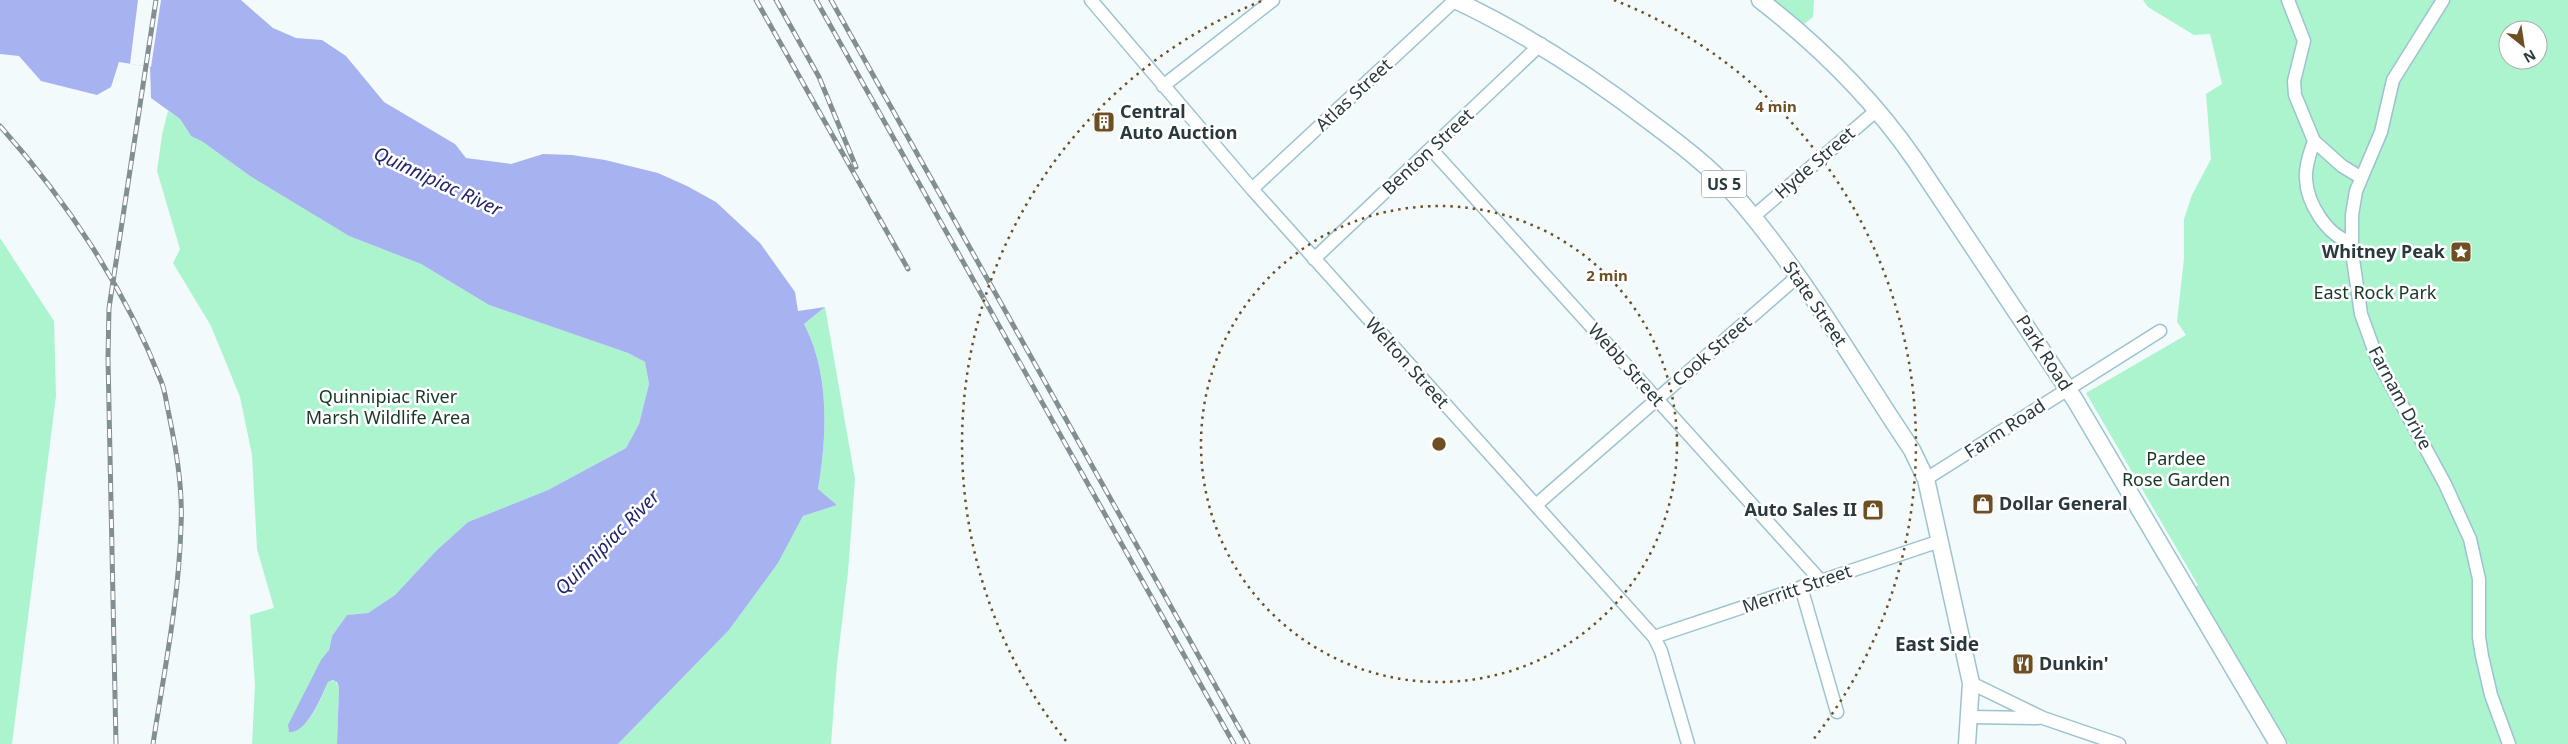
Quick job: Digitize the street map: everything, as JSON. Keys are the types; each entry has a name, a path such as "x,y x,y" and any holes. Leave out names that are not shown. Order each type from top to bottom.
{"main road":[{"name":"State Street","path":"1455,0 1541,44 1610,90 1674,140 1732,191 1798,276 1912,450 1926,479 1971,683 1967,744"},
{"name":"Park Road","path":"1760,0 1821,53 1877,110 1916,160 2067,388 2278,744"}],"street":[{"name":"Welton Street","path":"1091,0 1252,190 1654,637 1661,651 1688,744"},
{"path":"1163,86 1273,0"},
{"name":"Atlas Street","path":"1252,190 1455,0"},
{"path":"2288,0 2304,41 2294,88 2314,141 2342,166 2360,177"},
{"name":"Farnam Drive","path":"2443,0 2393,80 2381,132 2360,177 2353,205 2351,242 2361,314 2367,336 2386,379 2453,498 2470,539 2479,579 2479,637 2482,656 2493,702 2510,744"},
{"name":"Benton Street","path":"1314,259 1541,44"},
{"name":"Hyde Street","path":"1753,216 1877,110"},
{"path":"2314,141 2306,169 2309,191 2325,224 2343,240 2351,242"},
{"name":"Webb Street","path":"1431,149 1820,581"},
{"name":"Cook Street","path":"1536,505 1798,276"},
{"name":"Farm Road","path":"1926,479 2067,388 2160,331"},
{"name":"Merritt Street","path":"1654,637 1940,541"},
{"path":"1801,587 1837,712"},
{"path":"1971,683 2091,739 2119,744"},
{"path":"1970,717 2043,718"}],"green space":[{"path":"1764,0 1814,0 1813,17 1798,29"},
{"name":"East Rock Park","path":"2143,0 2568,0 2568,744 2289,744 2194,588 2198,585 2086,393 2186,335 2177,322 2184,258 2184,219 2192,195 2211,159 2206,94 2222,84 2210,34 2194,35 2148,7"},
{"name":"Quinnipiac River Marsh Wildlife Area","path":"168,111 180,119 191,136 203,142 250,176 349,236 421,264 489,305 628,353 645,362 649,384 639,424 626,448 548,490 468,522 437,550 395,595 368,613 347,615 332,636 329,650 310,682 288,729 293,732 305,723 315,711 328,682 335,680 339,688 337,744 252,744 255,685 250,615 274,608 257,549 252,455 240,397 211,326 173,263 180,249 157,171 162,135"},
{"path":"0,238 54,321 56,396 12,744 0,744"},
{"path":"825,307 855,479 831,744 618,744 729,630 778,563 803,516 837,505 818,489 823,448 824,405 818,363 804,324"}],"water":[{"name":"Quinnipiac River","path":"0,0 241,0 273,28 296,38 322,40 346,56 384,102 455,144 466,158 511,164 543,154 572,155 605,160 658,173 716,202 760,243 795,292 798,311 825,307 804,324 818,363 824,405 823,448 818,489 837,505 803,516 778,563 729,630 618,744 337,744 339,688 337,682 333,680 328,682 308,720 296,731 289,732 288,725 321,660 329,650 332,636 347,615 368,613 395,595 437,550 468,522 548,490 626,448 639,424 649,384 645,362 628,353 489,305 421,264 349,236 250,176 203,142 191,136 180,119 151,98 150,67 119,62 111,87 97,95 41,81 19,56 0,54"}],"pier":[{"path":"138,0 161,0 151,67 130,64"}],"railway":[{"path":"116,744 108,358 109,308 156,0"},
{"path":"756,0 908,269"},
{"path":"776,0 819,77 856,167"},
{"path":"816,0 1234,744"},
{"path":"831,0 1248,744"},
{"path":"0,126 48,184 92,246 130,312 161,381 164,392 178,468 181,526 174,608 153,744"}],"place":[{"name":"Central Auto Auction","path":"1104,122"},
{"name":"Whitney Peak","path":"2461,252"},
{"name":"Dollar General","path":"1983,504"},
{"name":"Auto Sales II","path":"1873,510"},
{"name":"Dunkin'","path":"2023,664"}],"district":[{"name":"East Side","path":"1937,644"}],"park label":[{"name":"Pardee Rose Garden","path":"2176,469"}]}
